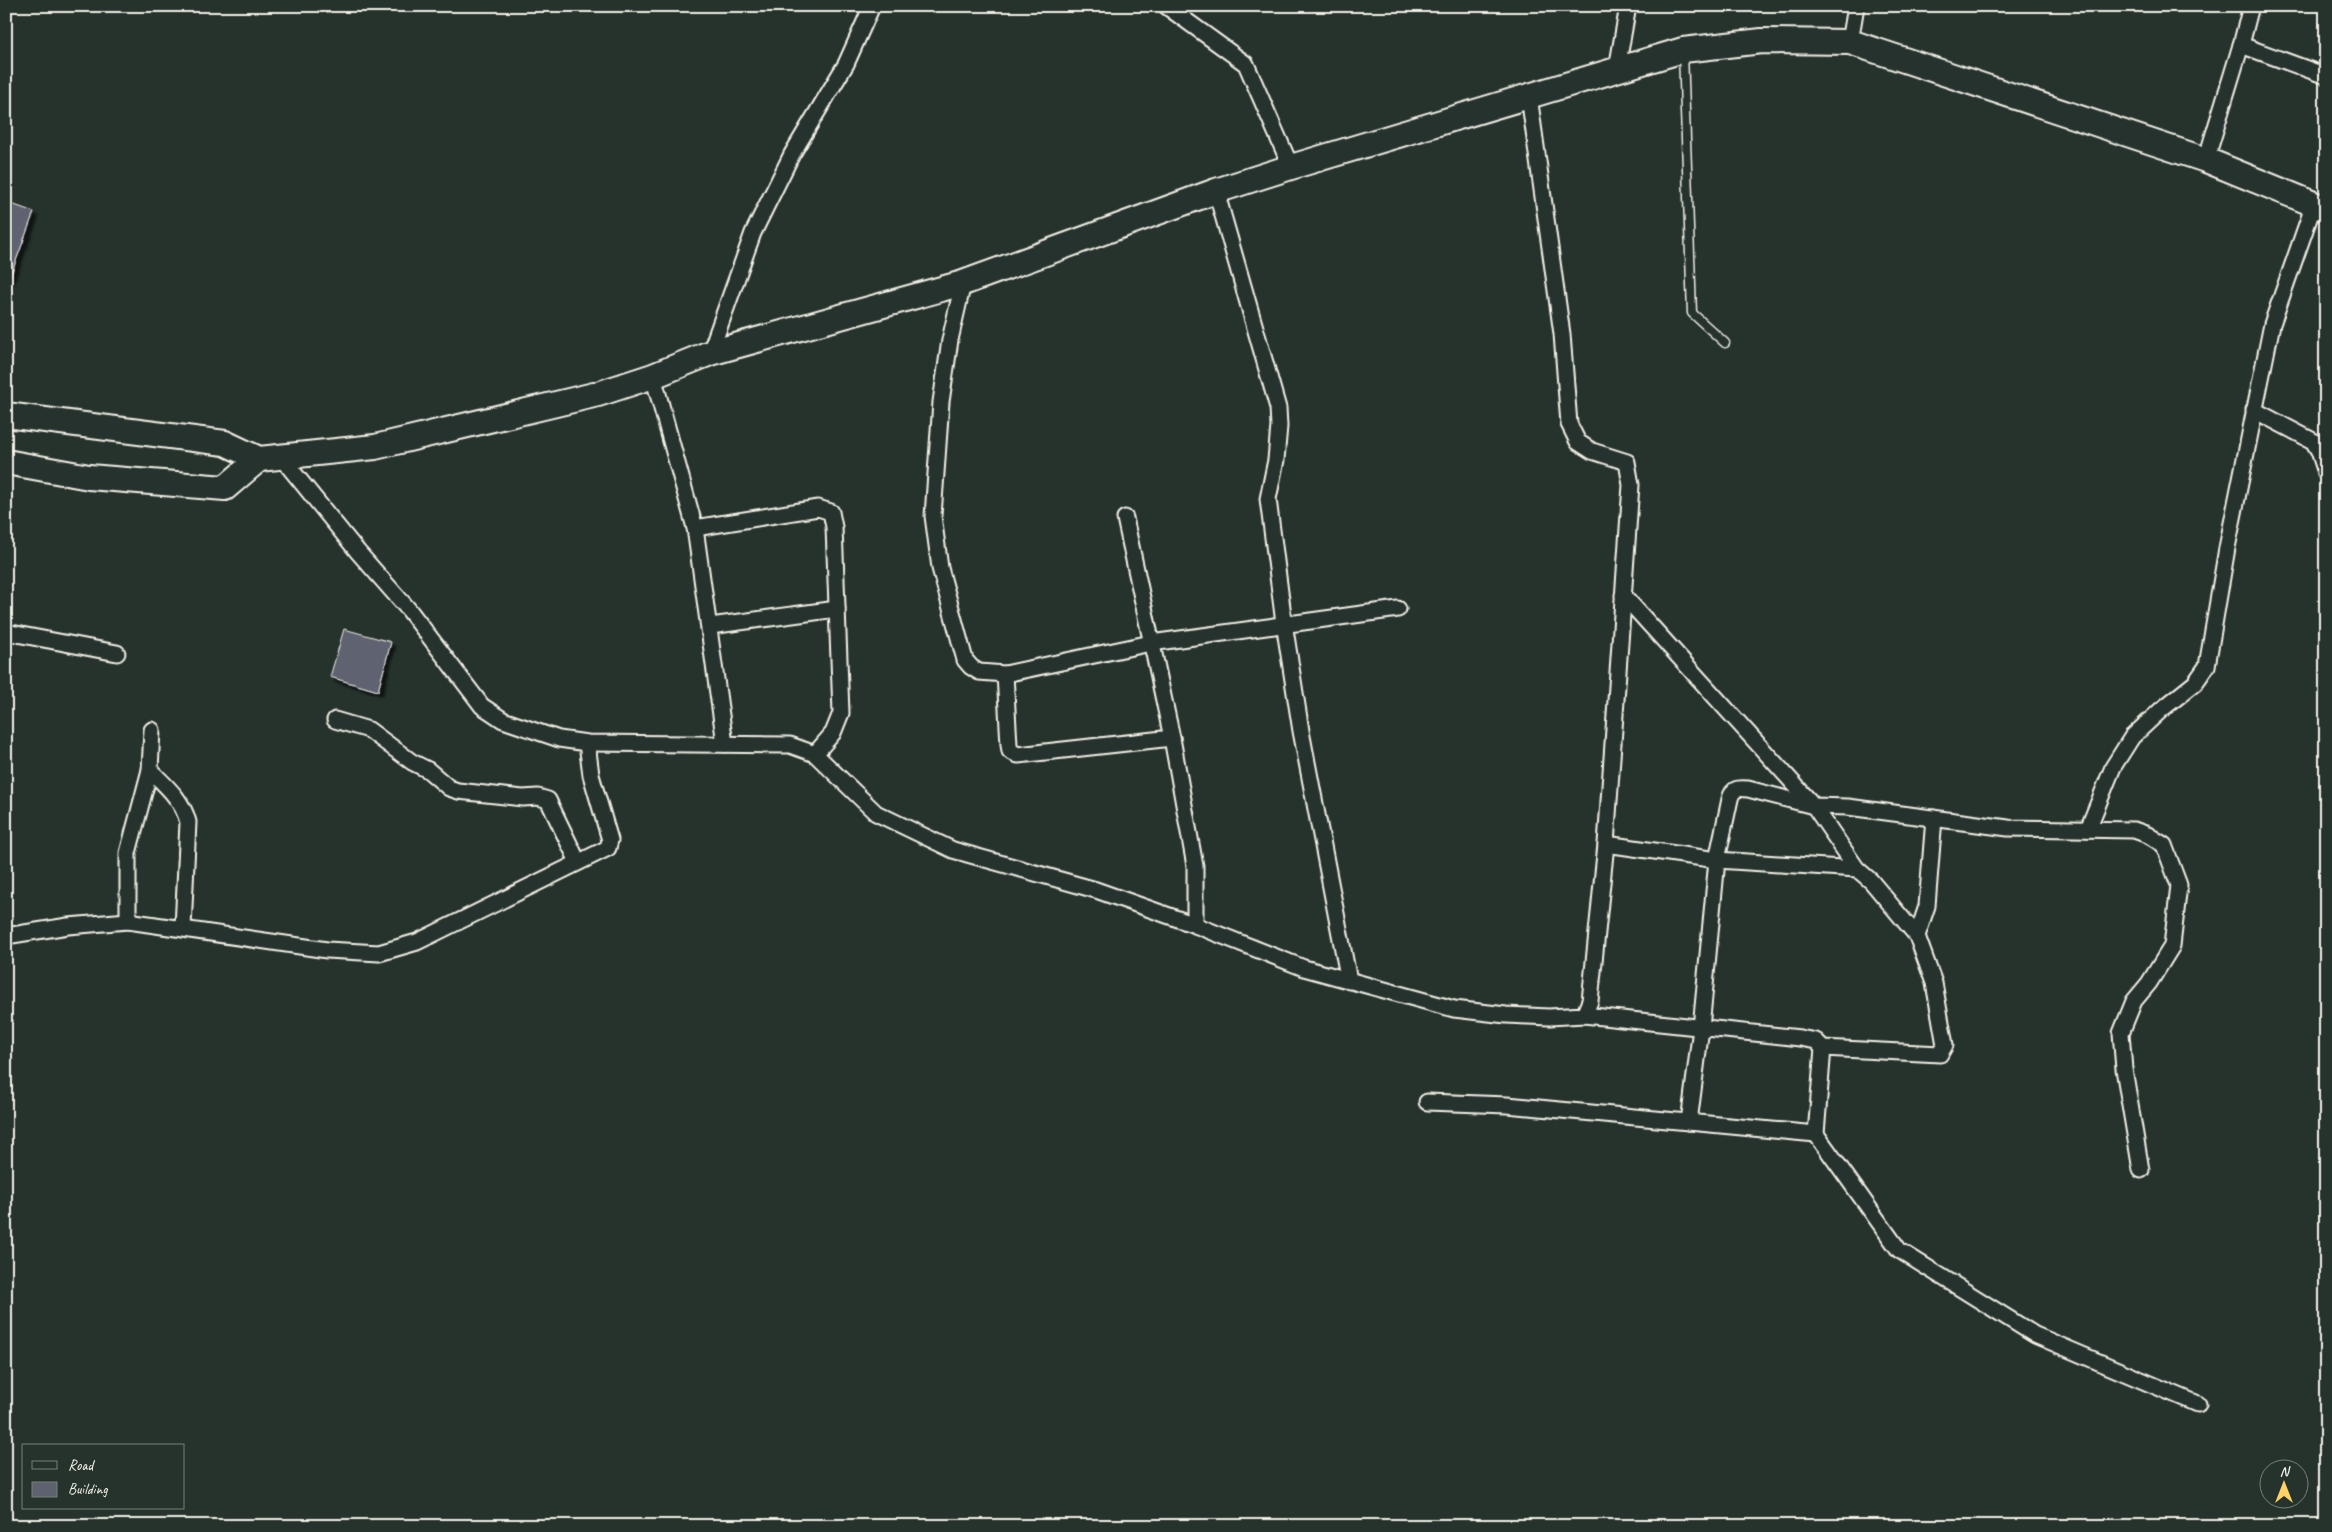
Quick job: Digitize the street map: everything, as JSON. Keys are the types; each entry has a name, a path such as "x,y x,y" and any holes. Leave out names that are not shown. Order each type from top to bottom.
{"main road":[{"path":"6,414 225,443 270,458 375,447 598,394 653,376 710,353 963,283 1216,191 1617,69 1683,50 1762,41 1850,42 2206,160 2320,207"},
{"path":"6,462 89,477 225,488 270,458"}],"street":[{"path":"710,353 753,233 792,154 846,64 872,6"},
{"path":"1166,6 1246,64 1290,167"},
{"path":"1617,69 1628,6"},
{"path":"1850,42 1856,6"},
{"path":"2206,160 2242,45 2251,6"},
{"path":"2242,45 2326,76"},
{"path":"1529,96 1562,334 1570,424 1578,442 1592,450 1627,462 1631,485 1606,844 1590,1001 1584,1015"},
{"path":"1216,191 1278,408 1279,426 1276,460 1268,499 1284,624 1301,731 1349,981"},
{"path":"2088,829 2113,767 2132,737 2161,710 2196,683 2207,666 2254,410 2272,324 2320,207"},
{"path":"963,283 950,340 941,402 933,516 940,568 965,660 971,667 979,672 1005,674 1151,644 1398,609"},
{"path":"653,376 695,528 725,744"},
{"path":"2254,410 2313,442 2319,450 2326,473"},
{"path":"270,458 358,552 409,610 482,706 503,720 559,739 587,742 790,746 816,754 876,813 953,850 1096,890 1195,925 1304,968 1454,1009 1506,1015 1549,1017 1584,1015 1800,1038 1816,1041 1823,1048 1940,1054 1945,1045 1934,983 1917,936 1871,881 1857,869 1814,806 1623,595"},
{"path":"695,528 818,508 831,512 834,527 841,713 834,732 816,754"},
{"path":"1125,518 1172,738 1195,866 1195,925"},
{"path":"710,626 837,609"},
{"path":"6,632 117,653"},
{"path":"1005,674 1010,751 1018,754 1172,738"},
{"path":"334,720 369,730 412,762 428,770 449,788 458,791 523,798 538,797 548,800 578,862"},
{"path":"128,921 128,853 150,770 152,730"},
{"path":"6,936 68,926 128,921 327,950 379,953 417,942 608,848 610,840 591,775 587,742"},
{"path":"150,770 174,794 185,810 188,822 183,928"},
{"path":"1689,1122 1701,1028 1718,860 1731,794 1737,788 1748,789 1814,806 1848,807 2008,828 2134,830 2148,834 2164,844 2179,885 2172,946 2149,983 2134,1001 2122,1033 2124,1070 2141,1170"},
{"path":"1917,936 1927,906 1934,818"},
{"path":"1606,844 1718,860 1857,869"},
{"path":"1823,1048 1816,1134 1899,1250 2035,1335 2198,1404"},
{"path":"1427,1102 1507,1105 1816,1134"}],"lane":[{"path":"1683,50 1692,313 1725,343"}],"building":[{"path":"6,202 34,212 6,288"},
{"path":"344,629 391,642 378,691 330,677"}]}
